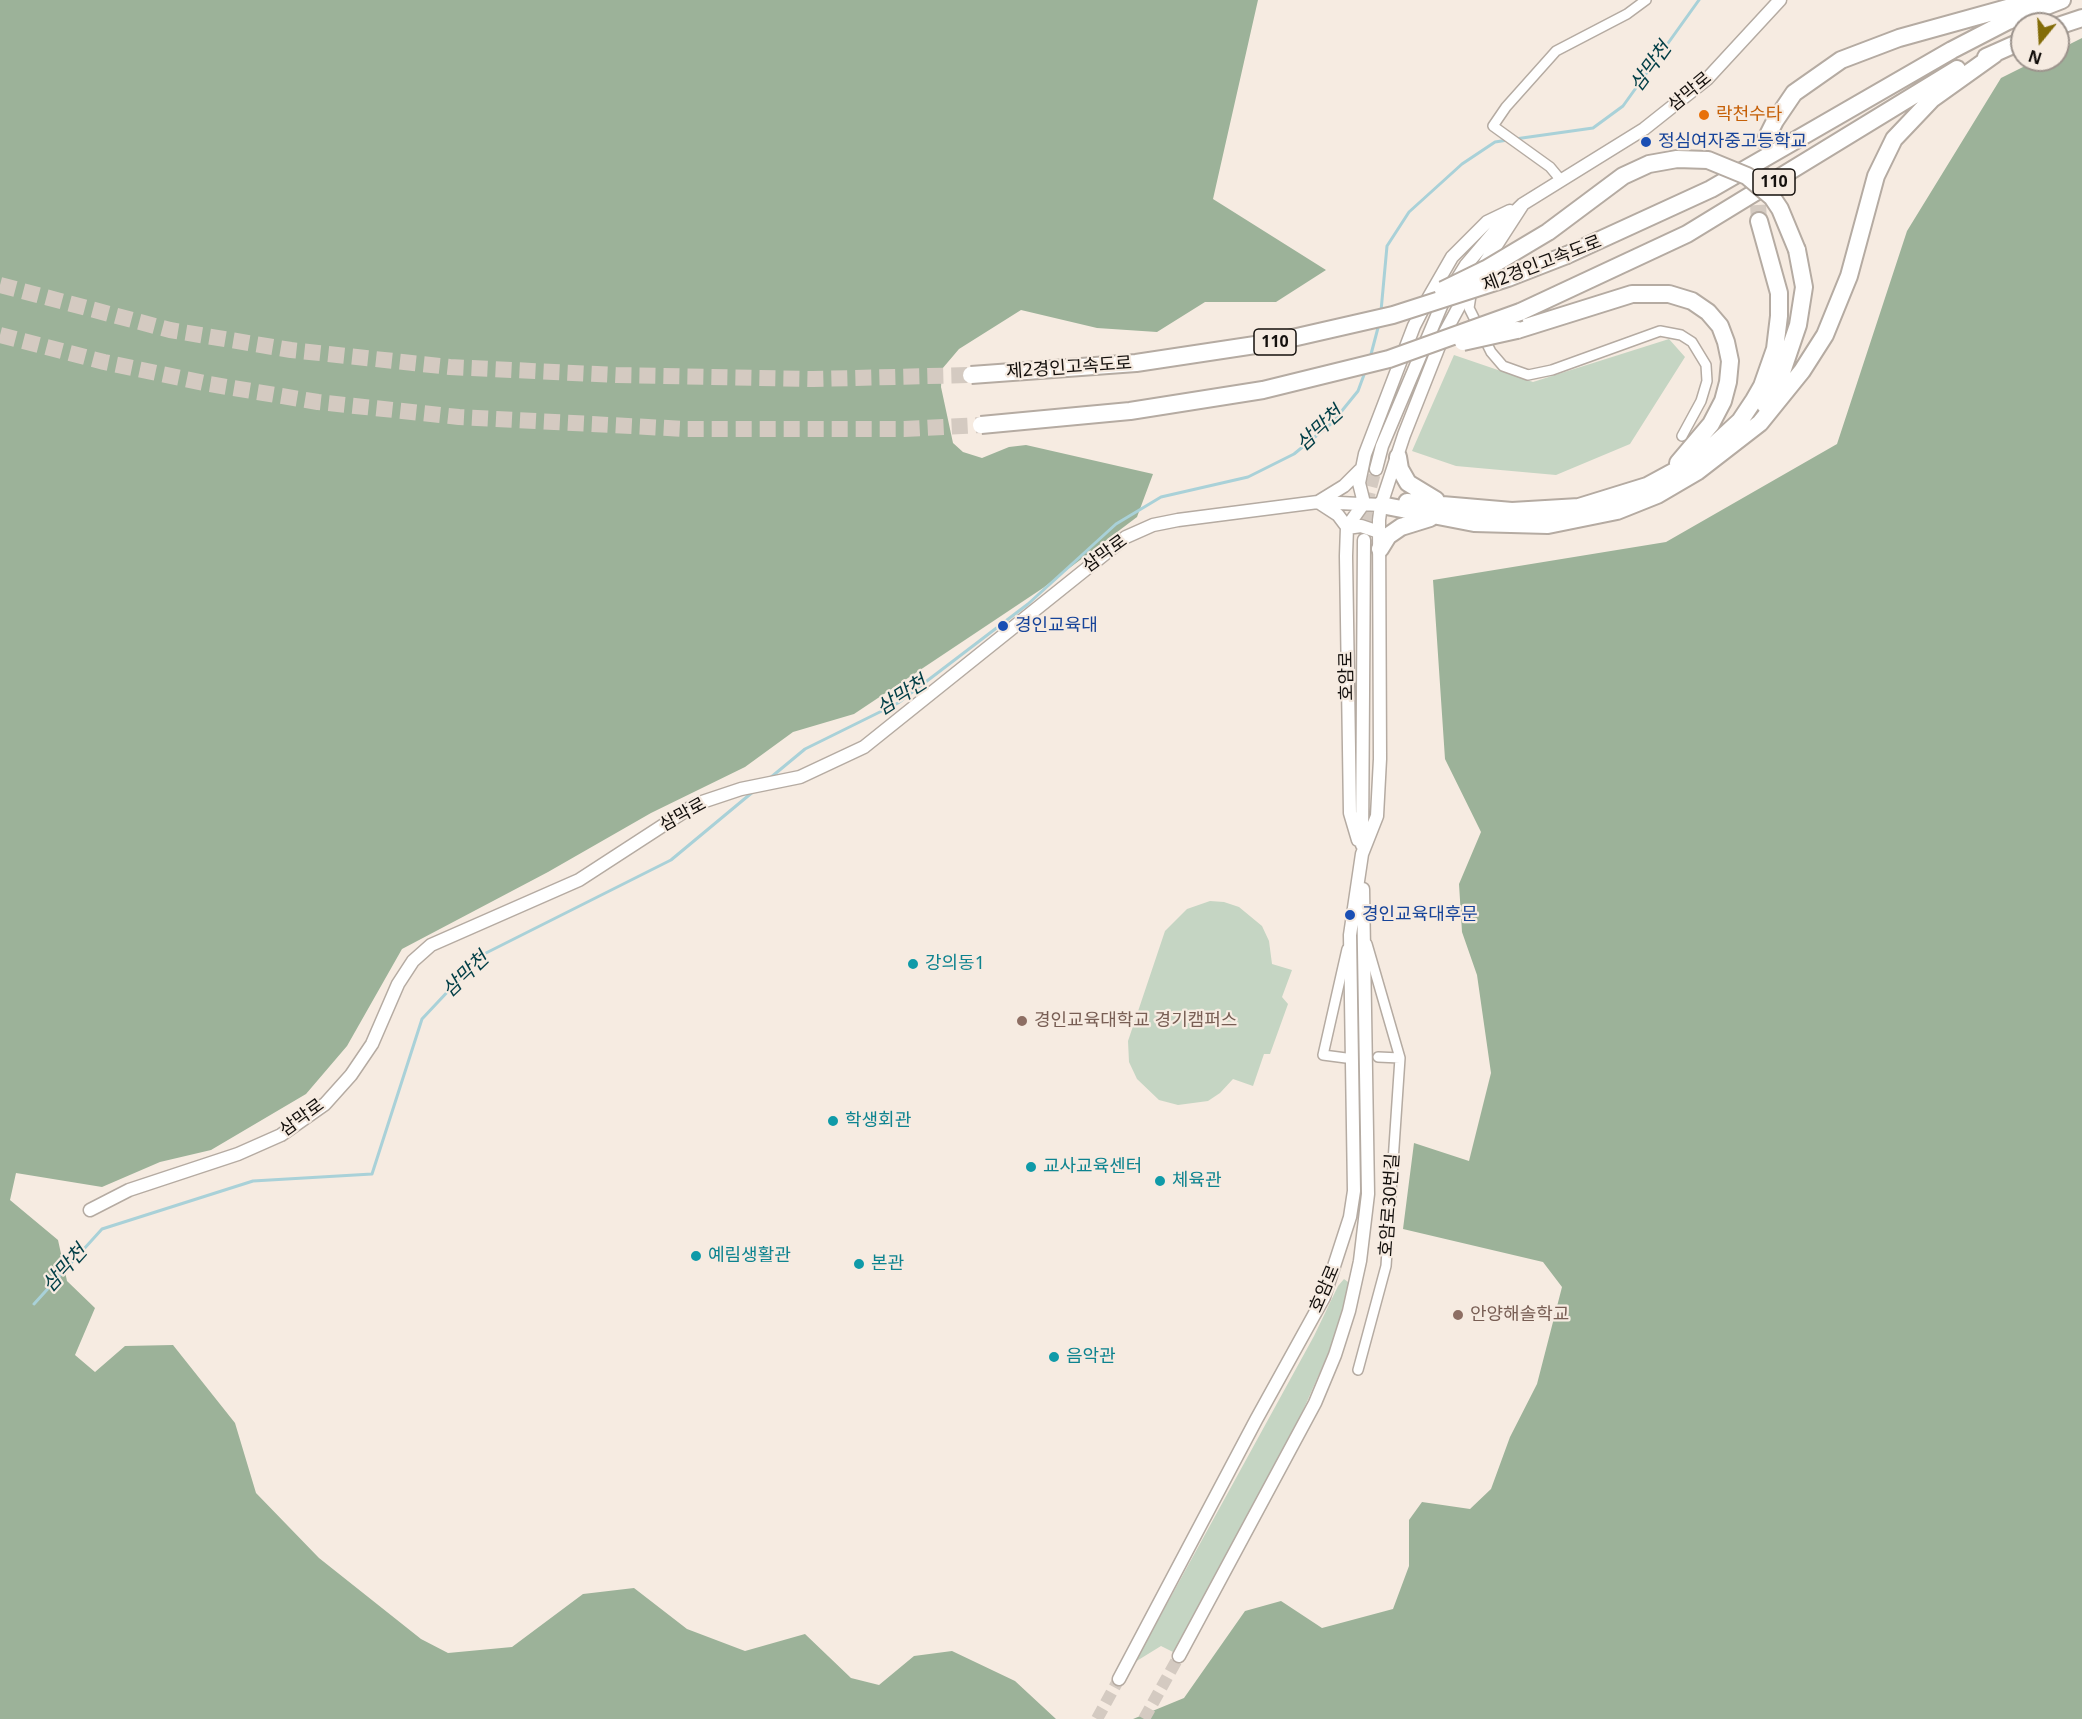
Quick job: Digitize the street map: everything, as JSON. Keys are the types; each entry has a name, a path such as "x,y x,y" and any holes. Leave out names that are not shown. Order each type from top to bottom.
{"highway":[{"path":"1767,137 1794,93 1841,60 1899,38 2037,0"},
{"name":"제2경인고속도로","path":"971,375 1184,357 1275,342 1393,315 1490,285 1567,255 1711,189 1952,50 2008,21 2062,0"},
{"name":"제2경인고속도로","path":"981,425 1065,418 1203,400 1326,376 1389,358 1520,312 1687,234 1964,65 2010,47"},
{"path":"1381,505 1414,502 1446,511 1524,526 1548,525 1605,514 1638,503 1678,483 1760,423 1802,371 1824,335 1849,276 1873,185 1894,139 1914,115 1932,99 1995,54"},
{"path":"1393,315 1419,299 1464,280 1530,243 1623,176 1664,160 1708,160 1747,176 1772,197 1780,209 1797,250 1804,287 1793,343 1769,398 1753,422 1734,442"},
{"path":"1379,541 1408,524 1446,511 1535,512 1579,507 1623,495 1695,460 1740,421 1767,374 1777,338 1779,304 1777,282 1759,221"},
{"path":"1389,358 1517,330 1632,294 1669,294 1692,301 1708,312 1720,326 1730,361 1728,382 1723,401 1711,424 1667,475"},
{"path":"1398,456 1400,469 1408,483 1446,511"}],"main road":[{"name":"삼막로","path":"1364,503 1359,483 1365,454 1414,326 1452,257 1487,222 1523,204 1644,129 1707,79 1780,0"},
{"name":"삼막로","path":"90,1210 129,1190 238,1154 281,1135 325,1104 351,1075 372,1044 398,984 413,962 431,945 579,880 696,804 741,789 776,783 834,763 864,747 1126,537 1153,525 1178,520 1318,502 1381,505 1443,336 1475,278 1523,204"},
{"name":"삼막로","path":"1376,469 1395,415 1442,304 1466,265 1495,231 1523,204"},
{"path":"1365,454 1371,470 1377,475 1391,476"},
{"path":"1347,527 1338,515 1318,502 1344,486 1360,470"},
{"path":"1347,527 1364,503"},
{"name":"호암로","path":"1119,1679 1324,1297 1340,1253 1354,1191 1354,1016 1350,935 1362,854 1377,816 1380,759 1379,541 1381,505"},
{"path":"1347,527 1361,526 1379,541"},
{"name":"호암로","path":"1347,527 1350,813 1362,854"},
{"name":"호암로","path":"1179,1656 1315,1403 1335,1355 1349,1311 1360,1261 1368,1194 1362,854 1364,540"}],"street":[{"path":"1560,179 1550,167 1493,126 1506,107 1556,51 1627,14 1646,0"},
{"path":"1475,278 1469,308 1473,320 1491,352 1503,366 1528,375 1552,370 1660,331 1681,335 1692,342 1706,365 1707,381 1701,401 1682,436"},
{"name":"호암로30번길","path":"1358,1370 1386,1266 1400,1058 1364,933"},
{"path":"1346,1058 1323,1055 1350,935"},
{"path":"1378,1058 1400,1058"}],"green space":[{"path":"0,0 1258,0 1213,199 1326,270 1276,302 1205,302 1157,332 1097,328 1021,310 959,349 942,369 941,387 953,443 963,452 982,458 1009,447 1026,445 1153,474 1137,517 1043,588 854,714 793,732 745,767 651,813 548,872 402,949 347,1046 306,1094 211,1150 160,1162 102,1187 16,1173 10,1200 58,1240 67,1281 95,1308 75,1355 95,1372 125,1346 173,1345 235,1423 256,1493 319,1558 421,1639 448,1653 512,1647 583,1594 634,1588 687,1629 745,1651 805,1634 851,1678 879,1685 914,1656 952,1651 1015,1681 1056,1719 0,1719"},
{"path":"2082,38 2082,1719 1133,1719 1184,1698 1245,1611 1281,1601 1322,1628 1393,1609 1409,1566 1409,1520 1422,1502 1470,1509 1491,1489 1510,1437 1537,1384 1562,1287 1543,1262 1403,1229 1414,1143 1469,1161 1491,1073 1477,975 1462,932 1459,884 1481,832 1445,759 1433,580 1666,542 1837,444 1907,231 2001,78 2013,72 2070,72 2070,44"},
{"path":"1669,339 1685,357 1630,444 1556,475 1456,466 1412,451 1454,355 1533,382"},
{"path":"1210,901 1224,902 1239,907 1262,926 1269,941 1272,964 1292,970 1282,997 1288,1004 1270,1054 1264,1054 1253,1086 1233,1079 1220,1093 1208,1101 1178,1105 1159,1100 1137,1079 1129,1062 1128,1041 1165,931 1187,909"},
{"path":"1344,1279 1348,1282 1349,1291 1332,1345 1297,1424 1175,1653 1161,1646 1135,1662 1314,1336 1338,1286"}],"waterway":[{"name":"삼막천","path":"1515,139 1593,128 1623,106 1699,0"},
{"name":"삼막천","path":"1381,311 1387,246 1409,212 1462,164 1495,142 1508,140"},
{"name":"삼막천","path":"1370,358 1379,324"},
{"name":"삼막천","path":"770,778 805,749 898,703 1028,604 1116,524 1161,497 1248,477 1294,454 1332,423 1358,391 1365,372"},
{"name":"삼막천","path":"34,1304 102,1229 253,1181 372,1174 422,1019 482,955 671,860 754,791"}],"tunnel":[{"path":"1759,221 1757,187 1767,137"},
{"path":"0,285 170,330 291,350 450,367 616,375 813,379 971,375"},
{"path":"0,335 104,362 209,384 318,402 459,417 686,429 904,429 981,425"},
{"path":"1364,540 1367,503 1376,469"},
{"path":"1144,1719 1179,1656"},
{"path":"1097,1719 1119,1679"}],"place":[{"name":"락천수타","path":"1704,115"},
{"name":"정심여자중고등학교","path":"1646,142"},
{"name":"경인교육대","path":"1003,626"},
{"name":"경인교육대후문","path":"1350,915"},
{"name":"강의동1","path":"913,964"},
{"name":"경인교육대학교 경기캠퍼스","path":"1022,1021"},
{"name":"학생회관","path":"833,1121"},
{"name":"교사교육센터","path":"1031,1167"},
{"name":"체육관","path":"1160,1181"},
{"name":"예림생활관","path":"696,1256"},
{"name":"본관","path":"859,1264"},
{"name":"안양해솔학교","path":"1458,1315"},
{"name":"음악관","path":"1054,1357"}]}
